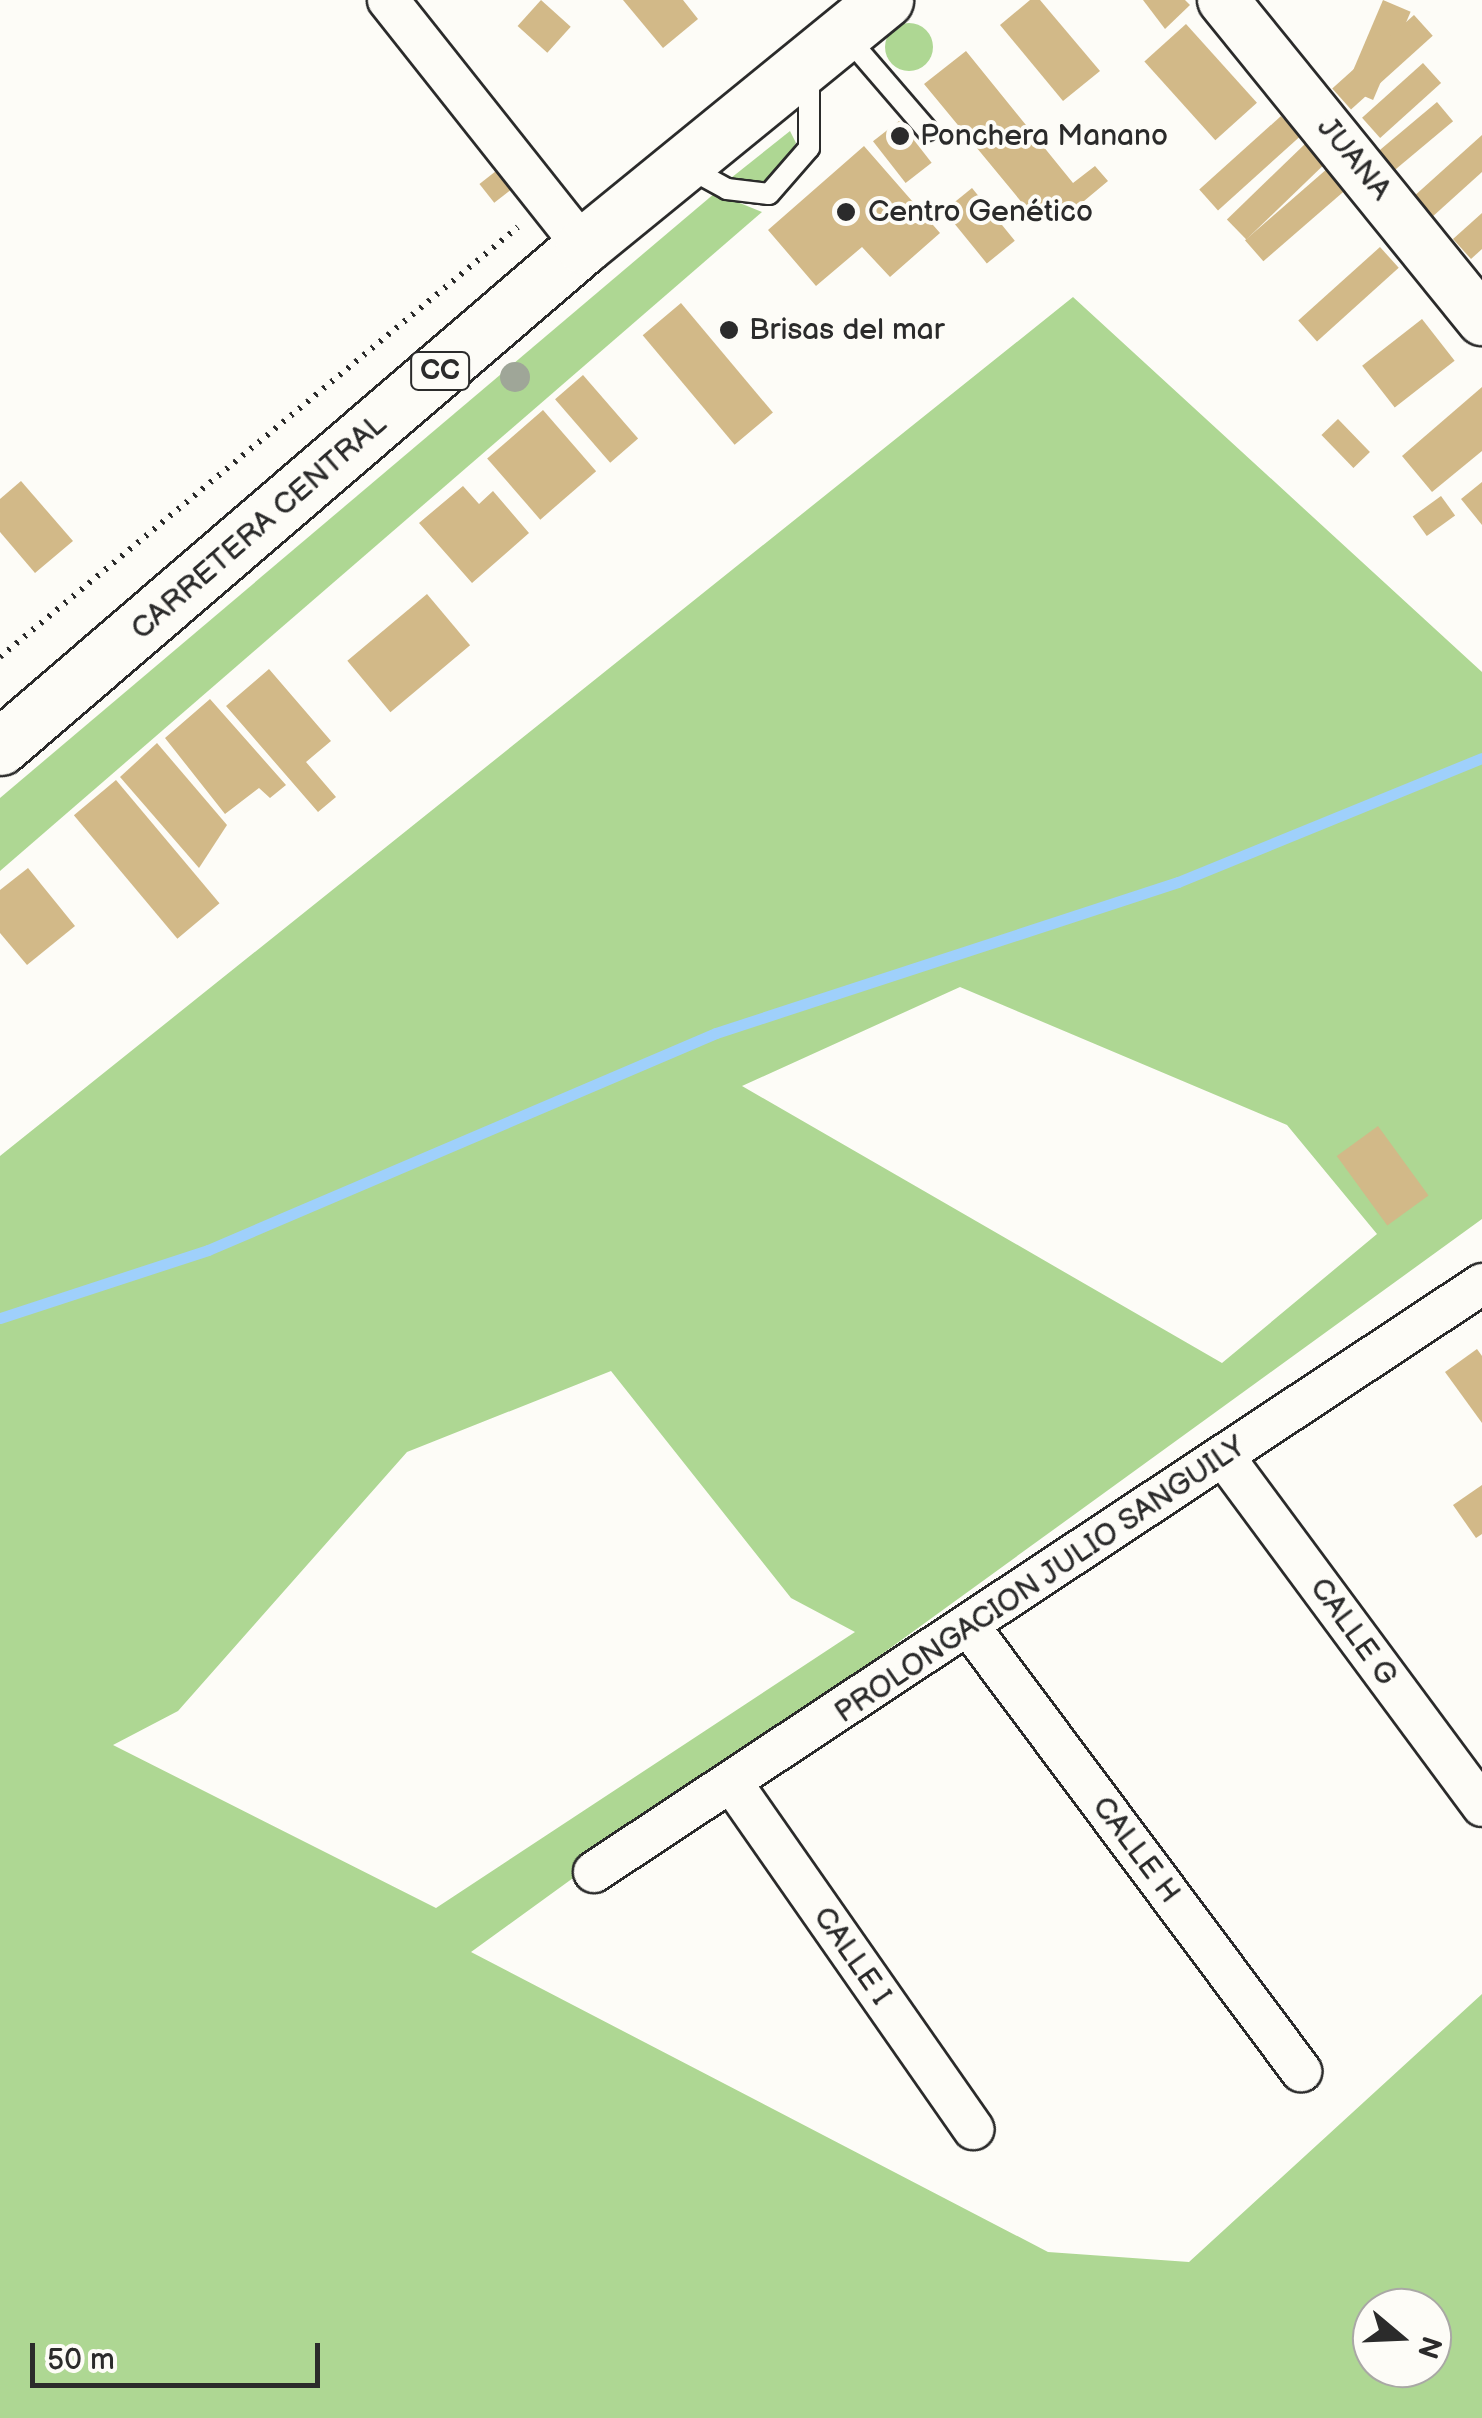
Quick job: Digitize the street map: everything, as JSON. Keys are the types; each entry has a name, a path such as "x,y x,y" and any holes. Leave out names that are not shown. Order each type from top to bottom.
{"highway":[{"name":"CARRETERA CENTRAL","path":"0,747 584,246 846,32"}],"street":[{"path":"388,0 584,246"},
{"name":"JUANA","path":"1223,0 1482,320"},
{"name":"PROLONGACION JULIO SANGUILY","path":"594,1872 970,1629 1481,1285"},
{"name":"CALLE G","path":"1224,1458 1482,1806"},
{"name":"CALLE H","path":"970,1629 1301,2070"},
{"name":"CALLE I","path":"732,1783 973,2129"}],"lane":[{"path":"846,32 927,130"},
{"path":"683,164 752,196 790,178 809,148 846,32"}],"path":[{"path":"0,657 548,201"}],"green space":[{"path":"909,23 926,30 933,47 926,64 909,71 892,64 885,47 892,30"},
{"path":"790,131 796,143 769,183 731,178"},
{"path":"715,193 762,212 0,871 0,798"},
{"path":"1073,297 1482,672 1482,1219 471,1952 1048,2252 1189,2262 1482,1994 1482,2418 0,2418 0,1156","holes":["960,987 1287,1125 1377,1234 1222,1363 742,1086","611,1371 791,1598 855,1632 436,1908 113,1745 178,1711 407,1452"]}],"building":[{"path":"541,0 571,27 547,53 518,26"},
{"path":"623,0 683,0 698,19 663,48"},
{"path":"1030,0 1040,0 1100,71 1063,101 1000,25"},
{"path":"1143,0 1185,0 1190,5 1165,29"},
{"path":"1383,0 1411,12 1373,100 1345,88"},
{"path":"1414,15 1433,36 1351,109 1332,89"},
{"path":"1186,24 1257,103 1215,140 1144,61"},
{"path":"966,51 1073,183 1095,166 1108,181 1060,221 1046,206 1033,216 924,84"},
{"path":"1423,63 1441,83 1380,138 1362,118"},
{"path":"1437,102 1453,121 1392,173 1376,153"},
{"path":"1281,116 1300,137 1218,210 1199,190"},
{"path":"899,121 932,163 906,183 873,141"},
{"path":"1482,135 1482,172 1431,218 1412,198"},
{"path":"1306,143 1325,163 1246,240 1227,219"},
{"path":"864,146 940,233 890,277 862,247 816,286 768,230"},
{"path":"1328,168 1346,189 1263,261 1245,240"},
{"path":"496,171 511,190 494,203 479,184"},
{"path":"972,188 1015,241 987,264 944,211"},
{"path":"1482,213 1482,249 1471,259 1453,239"},
{"path":"1380,247 1399,268 1317,341 1298,321"},
{"path":"681,303 773,413 735,445 643,335"},
{"path":"1422,319 1455,361 1395,408 1362,366"},
{"path":"583,375 638,438 610,463 555,399"},
{"path":"1482,387 1482,451 1432,492 1402,456"},
{"path":"543,410 596,471 540,520 487,459"},
{"path":"1338,419 1370,452 1353,468 1321,435"},
{"path":"21,481 73,541 35,573 0,532 0,499"},
{"path":"1482,482 1482,525 1461,499"},
{"path":"463,486 479,504 493,491 529,533 472,583 419,523"},
{"path":"1441,496 1455,515 1427,536 1413,517"},
{"path":"427,594 470,645 390,712 347,661"},
{"path":"269,669 331,741 306,762 336,797 318,812 226,706"},
{"path":"210,699 286,785 270,798 259,788 225,814 165,738"},
{"path":"157,743 227,825 199,868 120,777"},
{"path":"116,780 219,903 177,939 74,815"},
{"path":"28,868 75,926 27,965 0,933 0,890"},
{"path":"1378,1126 1429,1196 1387,1226 1337,1156"},
{"path":"1477,1349 1482,1356 1482,1423 1445,1372"},
{"path":"1482,1485 1482,1534 1476,1538 1453,1505"}],"waterway":[{"path":"0,1318 208,1250 716,1033 1178,882 1482,758"}],"place":[{"name":"Ponchera Manano","path":"900,136"},
{"name":"Centro Genético","path":"846,212"},
{"name":"Brisas del mar","path":"729,330"}]}
